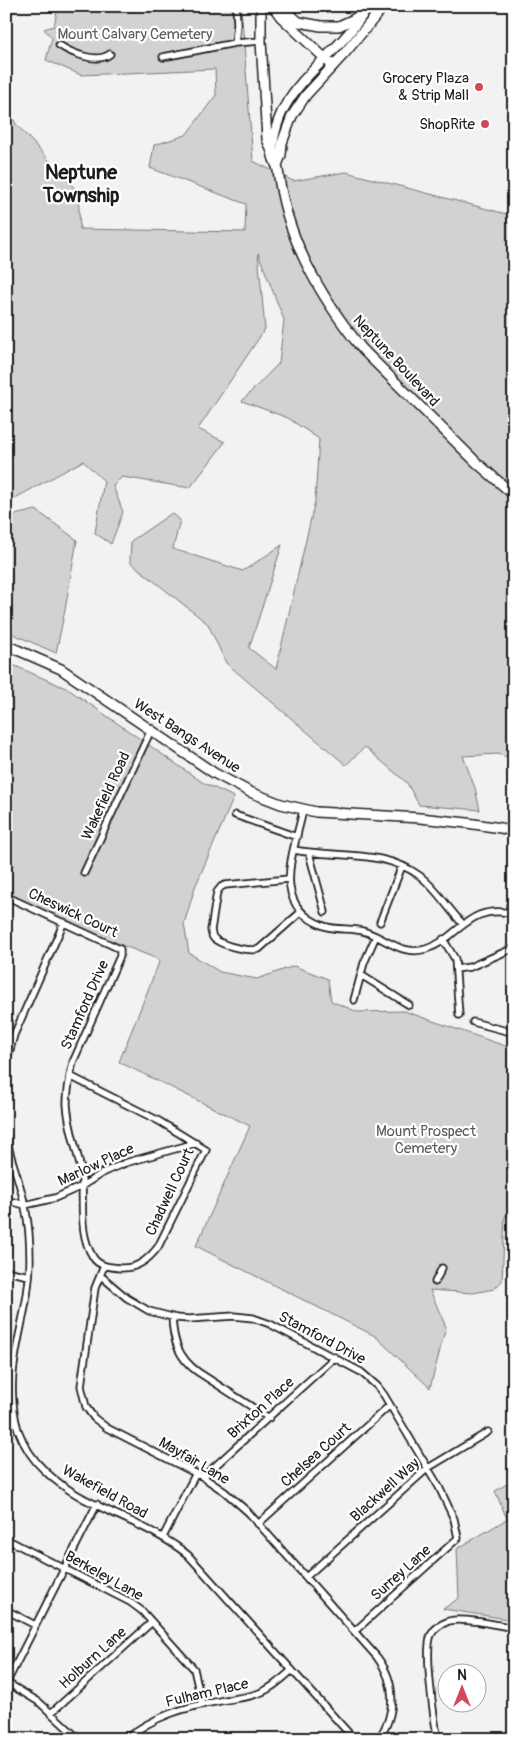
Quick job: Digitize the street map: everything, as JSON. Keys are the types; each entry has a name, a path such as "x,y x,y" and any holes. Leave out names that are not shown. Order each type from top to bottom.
{"street":[{"path":"235,43 236,6"},
{"path":"261,6 261,41 267,139 273,154"},
{"path":"273,6 281,17 333,66"},
{"path":"280,6 299,22 321,26 339,26 354,19 368,8"},
{"name":"Neptune Boulevard","path":"277,165 281,155 282,143 292,116 312,87 333,66 384,6"},
{"name":"Neptune Boulevard","path":"368,8 348,34 309,73 283,109 276,130 273,154 277,165 280,193 292,232 313,279 340,320 363,350 476,462 514,495"},
{"path":"163,57 235,43 261,41"},
{"path":"59,45 68,50 96,58 106,57 110,54"},
{"name":"West Bangs Avenue","path":"6,645 62,669 194,761 250,792 303,810 332,814 420,818 467,823 514,832"},
{"name":"Wakefield Road","path":"84,873 151,730"},
{"path":"303,810 290,861 290,888 301,912 326,926 361,930 398,948 413,951 433,946 470,919 484,914 512,913 510,905 514,899"},
{"path":"235,815 297,837"},
{"path":"294,850 309,853 371,857 402,866 424,880 463,924"},
{"path":"309,853 325,912"},
{"path":"380,922 402,866"},
{"path":"289,880 225,885 221,887 217,892 211,930 212,936 218,941 248,950 259,949 301,912"},
{"name":"Cheswick Court","path":"7,898 116,946 120,949 120,956"},
{"path":"6,1064 14,1035 64,922"},
{"path":"354,1000 367,954 376,936"},
{"path":"443,939 453,953 459,1015"},
{"path":"456,969 470,967 514,948"},
{"name":"Stamford Drive","path":"104,1266 93,1258 85,1237 80,1164 70,1128 68,1112 70,1076 76,1055 120,956"},
{"path":"361,976 408,1005"},
{"path":"473,1022 514,1033"},
{"name":"Chadwell Court","path":"70,1076 159,1121 206,1150 158,1247 151,1256 143,1263 132,1267 104,1266"},
{"name":"Wakefield Road","path":"6,1138 25,1205 30,1243 29,1276 9,1372 9,1396 14,1420 27,1449 44,1470 65,1487 163,1537 181,1549 196,1563 354,1739"},
{"name":"Marlow Place","path":"6,1200 25,1205 55,1198 125,1163 196,1143"},
{"name":"Mayfair Lane","path":"104,1266 95,1288 81,1379 82,1394 86,1407 94,1418 107,1428 196,1473 235,1500 355,1631 383,1665 391,1685 390,1716 378,1739"},
{"path":"435,1282 442,1268"},
{"path":"6,1271 29,1276"},
{"name":"Stamford Drive","path":"100,1276 134,1303 149,1311 189,1319 234,1316 253,1318 270,1324 354,1367 377,1386 390,1405 450,1508 456,1530"},
{"path":"172,1317 179,1353 188,1364 269,1418"},
{"name":"Brixton Place","path":"203,1477 336,1357"},
{"name":"Chelsea Court","path":"258,1524 390,1405"},
{"name":"Blackwell Way","path":"306,1577 428,1468 488,1432"},
{"path":"163,1537 196,1473"},
{"path":"79,1739 31,1696 6,1682 97,1504"},
{"name":"Surrey Lane","path":"355,1631 458,1538 456,1530"},
{"name":"Berkeley Lane","path":"6,1539 130,1602 142,1611 194,1669 202,1704"},
{"path":"6,1610 36,1625"},
{"path":"438,1739 433,1711 430,1673 429,1643 433,1631 440,1625 459,1620 514,1628"},
{"name":"Holburn Lane","path":"51,1713 152,1622"},
{"name":"Fulham Place","path":"125,1739 160,1717 183,1709 260,1693 274,1685 292,1670"}],"green space":[{"name":"Mount Calvary Cemetery","path":"58,6 241,6 253,161 293,181 346,172 514,216 514,759 497,754 463,756 475,788 480,810 419,805 407,783 365,747 346,765 226,663 208,624 130,562 131,541 172,513 180,520 173,549 243,571 282,545 249,648 276,669 315,501 319,439 288,418 242,401 279,363 284,320 258,253 265,329 198,429 225,442 190,488 122,477 113,486 123,512 111,544 95,533 104,481 83,461 6,503 6,104 16,124 78,192 80,229 245,232 246,204 150,168 154,145 186,135 216,95 215,69 81,75 46,60 52,38 44,29 54,26"},
{"path":"36,510 77,540 56,653 6,631 6,517"},
{"name":"Mount Prospect Cemetery","path":"6,662 68,689 202,782 234,797 195,887 184,924 189,953 220,972 257,979 294,966 328,979 331,1001 358,1012 404,1011 514,1049 514,1216 505,1216 502,1281 494,1289 473,1293 430,1290 446,1327 430,1388 375,1336 196,1246 250,1126 119,1062 160,960 71,925 12,898 6,906"},
{"path":"514,1480 514,1620 443,1609 459,1598 457,1549 507,1519 495,1491"}],"place":[{"name":"Grocery Plaza & Strip Mall","path":"479,87"},
{"name":"ShopRite","path":"485,124"}],"district":[{"name":"Neptune Township","path":"81,184"}]}
